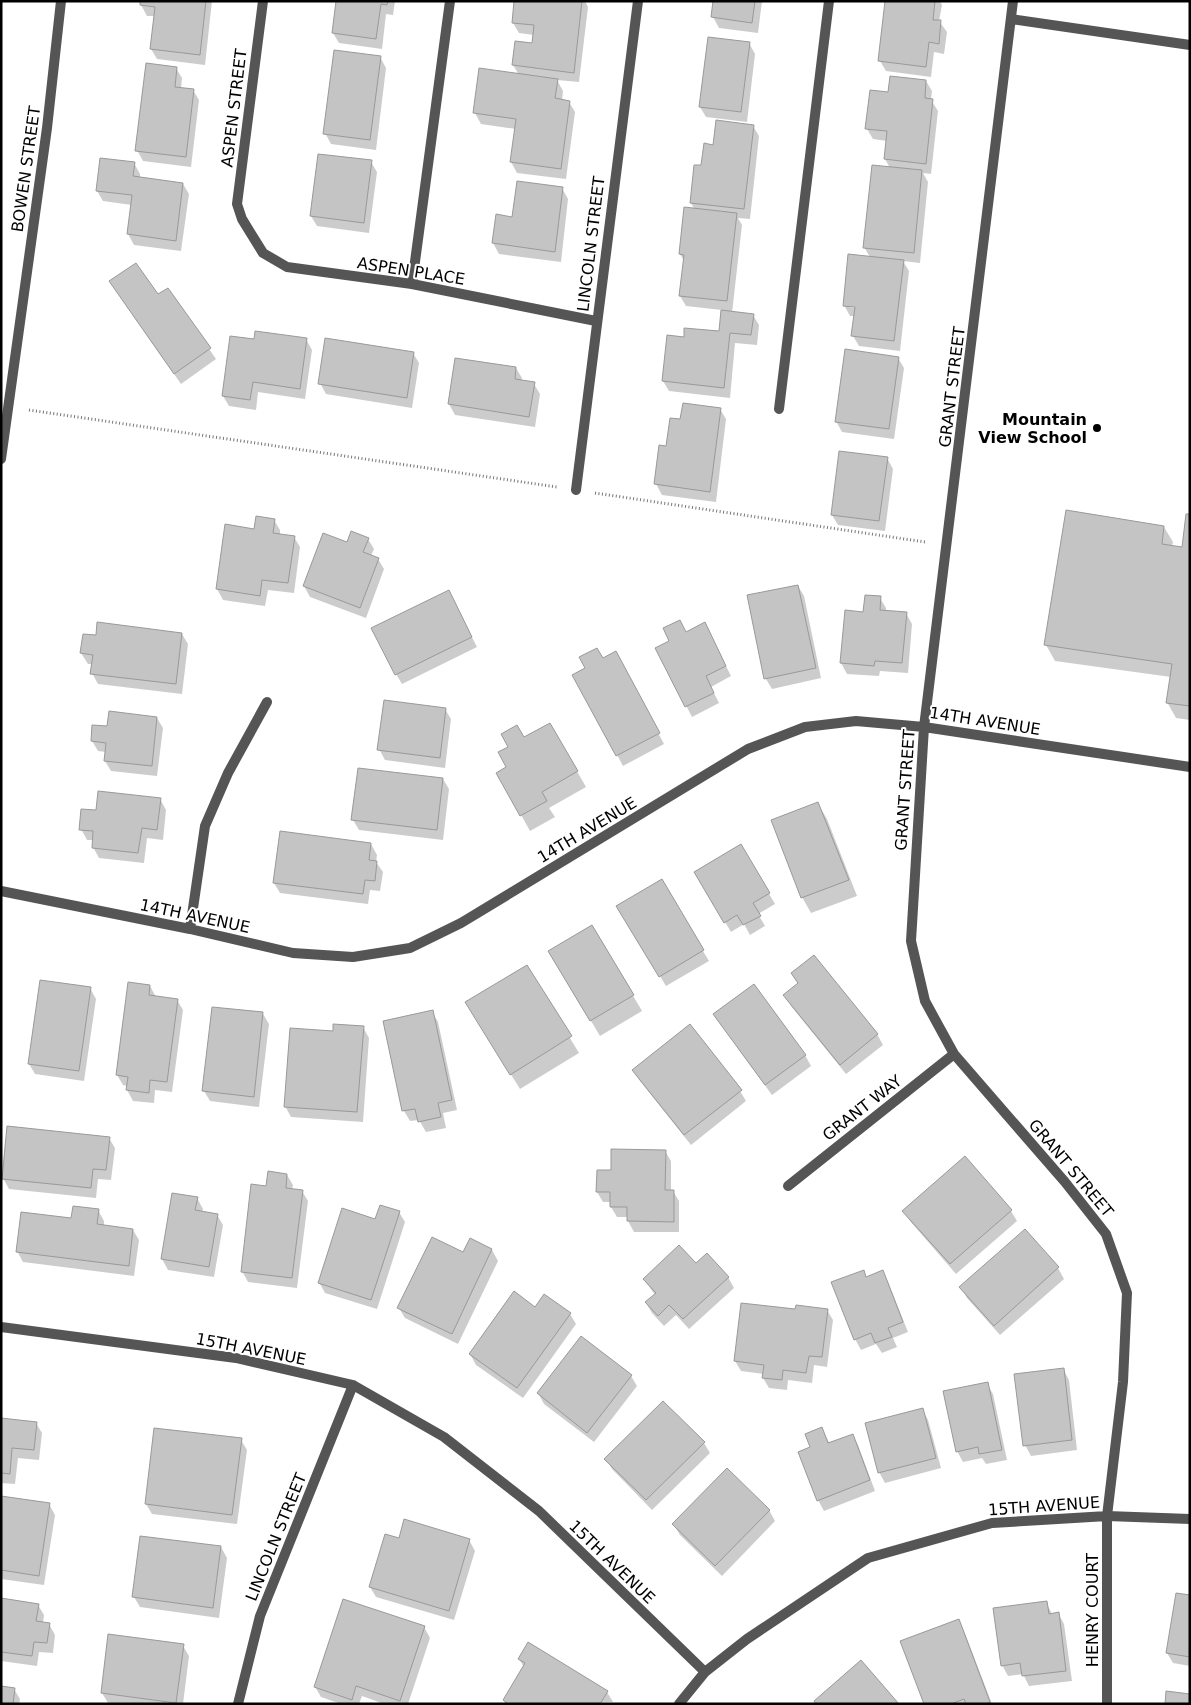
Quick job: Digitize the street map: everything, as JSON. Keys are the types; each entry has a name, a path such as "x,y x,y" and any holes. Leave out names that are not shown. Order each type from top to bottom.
{"street":[{"name":"BOWEN STREET","path":"1,459 47,128 61,1"},
{"name":"ASPEN STREET","path":"242,218 237,204 263,1"},
{"path":"412,284 450,1"},
{"name":"LINCOLN STREET","path":"576,490 638,1"},
{"path":"779,409 829,1"},
{"name":"GRANT STREET","path":"1013,1 924,727 910,941 925,1002 954,1054 1066,1182 1106,1234 1127,1293 1123,1382 1106,1516"},
{"path":"1011,19 1190,45"},
{"name":"ASPEN PLACE","path":"242,218 264,253 287,267 412,284 596,321"},
{"path":"190,929 205,826 228,773 267,702"},
{"name":"14TH AVENUE","path":"1,891 190,929 293,953 353,957 410,948 461,923 748,749 806,727 856,721 924,727 1190,766"},
{"name":"GRANT WAY","path":"788,1186 954,1054"},
{"name":"15TH AVENUE","path":"1,1327 236,1358 353,1385 444,1437 539,1511 705,1672 747,1639 868,1558 992,1522 1106,1516 1190,1519"},
{"name":"LINCOLN STREET","path":"238,1704 260,1616 353,1385"},
{"name":"HENRY COURT","path":"1106,1516 1107,1704"},
{"path":"679,1704 705,1672"}],"path":[{"path":"8,407 930,543 947,550"}],"building":[{"path":"140,1 206,1 200,55 150,49 155,7 140,5"},
{"path":"336,1 388,1 387,5 381,4 376,39 332,33"},
{"path":"514,1 582,1 574,73 512,65 515,41 532,43 534,25 512,23"},
{"path":"713,1 755,1 752,23 711,17"},
{"path":"885,1 935,1 933,20 941,20 939,44 929,42 926,67 878,61"},
{"path":"708,37 750,42 741,112 699,107"},
{"path":"334,50 381,56 370,140 323,134"},
{"path":"146,63 177,67 175,87 194,89 186,157 135,151"},
{"path":"479,68 558,79 555,98 570,101 561,169 510,162 516,119 473,113"},
{"path":"890,76 926,80 925,98 933,99 926,164 884,159 887,131 865,129 870,90 888,92"},
{"path":"716,120 754,125 744,209 690,203 694,165 701,165 704,143 713,145"},
{"path":"318,154 372,160 364,223 310,216"},
{"path":"100,158 135,162 133,176 183,183 176,241 127,234 132,195 96,191"},
{"path":"872,165 922,170 914,253 863,248"},
{"path":"517,181 563,187 555,252 492,243 496,214 512,217"},
{"path":"684,207 737,213 727,301 679,296 684,255 679,254"},
{"path":"848,254 904,260 894,341 851,336 855,307 843,306"},
{"path":"136,263 158,294 168,288 211,348 174,374 109,281"},
{"path":"721,310 754,314 751,335 730,333 724,388 662,381 667,335 684,337 684,328 719,331"},
{"path":"255,331 307,338 300,389 253,382 250,400 222,396 230,336 254,339"},
{"path":"325,338 414,352 407,398 318,384"},
{"path":"845,349 899,357 889,429 835,422"},
{"path":"455,358 516,367 515,379 535,382 529,417 448,404"},
{"path":"683,403 721,408 710,492 654,484 659,445 666,446 670,418 680,419"},
{"path":"839,451 888,457 879,521 831,515"},
{"path":"1066,510 1164,526 1162,544 1182,547 1186,514 1190,514 1190,706 1166,703 1172,664 1044,645"},
{"path":"256,516 275,519 273,533 295,536 288,583 262,580 260,596 216,589 225,524 254,529"},
{"path":"351,531 369,538 363,552 379,558 360,608 303,586 323,533 347,542"},
{"path":"798,585 816,668 764,679 747,595"},
{"path":"449,590 472,637 395,675 371,628"},
{"path":"865,595 881,596 880,610 907,612 902,663 875,661 874,666 840,663 845,610 863,612"},
{"path":"680,620 686,632 705,622 726,666 706,676 714,693 685,707 655,648 669,641 663,628"},
{"path":"97,622 182,633 176,684 90,674 93,655 80,653 83,634 96,635"},
{"path":"597,648 603,658 616,651 660,733 616,756 572,675 585,668 579,657"},
{"path":"384,700 446,708 440,758 377,750"},
{"path":"109,711 157,717 152,766 104,761 106,743 91,741 92,725 107,726"},
{"path":"550,723 578,771 542,792 547,801 520,816 496,773 506,767 498,752 508,747 501,734 517,725 524,737"},
{"path":"358,768 443,778 437,830 351,820"},
{"path":"98,791 161,798 157,830 142,828 138,853 92,848 93,831 79,830 81,809 96,810"},
{"path":"818,802 849,880 801,898 771,820"},
{"path":"280,831 371,843 369,860 377,861 375,881 365,880 363,894 273,883"},
{"path":"741,844 770,893 753,903 761,916 743,925 737,915 724,923 694,872"},
{"path":"662,879 704,950 659,977 616,906"},
{"path":"592,925 634,995 590,1021 548,951"},
{"path":"814,955 878,1034 840,1065 783,995 798,983 791,973"},
{"path":"527,965 572,1036 510,1075 465,1002"},
{"path":"40,980 91,987 79,1071 28,1064"},
{"path":"128,982 150,985 149,995 178,999 167,1082 150,1080 149,1093 126,1090 128,1077 116,1075"},
{"path":"754,984 806,1055 765,1085 713,1014"},
{"path":"212,1007 263,1012 254,1097 202,1091"},
{"path":"433,1010 452,1100 438,1103 441,1117 418,1122 415,1109 402,1111 383,1021"},
{"path":"333,1024 364,1026 357,1112 284,1107 290,1028 333,1031"},
{"path":"690,1024 742,1090 684,1135 632,1070"},
{"path":"7,1126 110,1137 106,1170 93,1169 91,1188 2,1179"},
{"path":"611,1149 666,1150 665,1190 674,1190 674,1222 627,1221 627,1207 610,1207 610,1192 596,1192 597,1170 611,1170"},
{"path":"965,1156 1012,1210 950,1264 902,1211"},
{"path":"268,1171 287,1174 286,1188 303,1190 292,1278 241,1272 251,1184 266,1186"},
{"path":"172,1193 198,1197 195,1210 218,1214 209,1267 161,1259"},
{"path":"380,1205 400,1211 371,1300 318,1283 342,1208 375,1219"},
{"path":"73,1206 99,1209 97,1224 133,1229 129,1266 16,1252 21,1212 71,1218"},
{"path":"1025,1229 1059,1267 994,1326 959,1287"},
{"path":"432,1237 463,1252 470,1238 492,1249 452,1334 397,1308"},
{"path":"679,1245 696,1263 707,1253 729,1277 683,1319 669,1305 658,1316 645,1302 656,1293 643,1279"},
{"path":"864,1270 866,1277 883,1270 903,1322 888,1328 892,1337 875,1343 871,1333 854,1340 831,1282"},
{"path":"514,1291 535,1307 544,1294 571,1313 517,1388 469,1354"},
{"path":"741,1303 795,1309 796,1305 828,1309 822,1357 809,1356 806,1373 783,1370 782,1380 762,1378 764,1365 734,1361"},
{"path":"581,1336 632,1375 587,1433 537,1393"},
{"path":"1064,1368 1072,1440 1023,1446 1014,1374"},
{"path":"988,1382 1002,1450 979,1454 978,1447 956,1452 943,1391"},
{"path":"663,1401 705,1442 646,1500 604,1459"},
{"path":"923,1408 936,1458 878,1473 865,1423"},
{"path":"1,1418 37,1422 34,1450 12,1448 10,1474 1,1473"},
{"path":"822,1427 828,1443 853,1434 870,1480 817,1501 798,1452 810,1447 805,1434"},
{"path":"154,1428 242,1438 232,1515 145,1504"},
{"path":"727,1468 770,1510 715,1566 672,1524"},
{"path":"1,1496 50,1503 39,1576 1,1570"},
{"path":"404,1519 470,1539 449,1611 369,1587 385,1534 399,1538"},
{"path":"140,1536 221,1546 213,1608 132,1597"},
{"path":"1176,1593 1190,1595 1190,1657 1166,1653"},
{"path":"1,1598 39,1604 36,1621 50,1623 47,1643 34,1642 32,1656 1,1652"},
{"path":"343,1599 425,1626 400,1701 356,1686 352,1700 314,1687"},
{"path":"1047,1601 1049,1614 1059,1612 1066,1671 1022,1676 1020,1663 1001,1666 993,1608"},
{"path":"959,1619 990,1702 985,1704 966,1704 964,1699 951,1704 924,1704 900,1641"},
{"path":"108,1634 184,1644 176,1703 101,1693"},
{"path":"528,1642 608,1691 600,1704 508,1704 503,1700 525,1663 518,1659"},
{"path":"861,1660 899,1704 816,1704 814,1701"},
{"path":"1,1686 15,1688 13,1704 1,1704"},
{"path":"1166,1691 1190,1694 1190,1704 1165,1704"}],"place":[{"name":"Mountain View School","path":"1097,428"}]}
